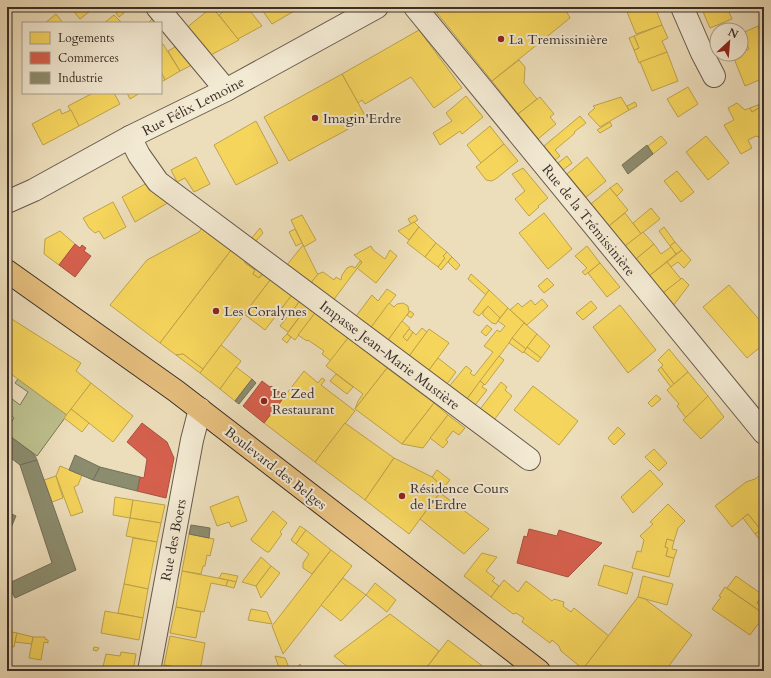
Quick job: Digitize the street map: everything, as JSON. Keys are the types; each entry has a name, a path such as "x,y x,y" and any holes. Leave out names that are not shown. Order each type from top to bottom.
{"main road":[{"name":"Boulevard des Belges","path":"7,271 200,409 539,671"}],"street":[{"path":"158,7 226,90"},
{"name":"Rue Félix Lemoine","path":"7,202 34,190 130,137 226,90 377,7"},
{"name":"Rue de la Trémissinière","path":"415,7 764,433"},
{"path":"682,7 702,53 714,76"},
{"name":"Impasse Jean-Marie Mustière","path":"130,137 158,182 529,459"},
{"name":"Rue des Boers","path":"149,671 192,440 200,409"}],"green space":[{"path":"18,379 67,415 37,456 7,434 7,429 14,418 7,412 7,395 20,405 28,392 15,383"}],"building: Logements":[{"path":"70,7 95,7 80,19"},
{"path":"143,7 153,7 160,22 149,22 152,19"},
{"path":"212,7 239,40 207,57 185,29"},
{"path":"229,7 232,11 237,7 247,7 262,26 238,39 219,15"},
{"path":"260,7 301,7 272,24"},
{"name":"La Tremissinière","path":"438,7 564,7 570,18 492,81 437,13"},
{"path":"625,7 655,7 662,25 636,34"},
{"path":"701,7 727,7 732,19 725,22 709,22 709,26"},
{"path":"121,9 124,13 119,17 116,13"},
{"path":"56,14 62,22 46,22"},
{"path":"114,15 121,22 105,22"},
{"path":"662,25 668,38 662,41 667,52 639,63 634,50 639,48 634,36"},
{"path":"758,26 764,42 764,78 745,86 735,62 749,62 749,30"},
{"path":"419,30 462,88 434,108 411,77 365,104 362,100 358,103 342,74"},
{"path":"634,36 639,48 634,50 629,38"},
{"path":"182,43 198,62 180,71 168,51"},
{"path":"162,44 180,71 165,80 162,74"},
{"path":"667,52 678,81 652,91 640,62"},
{"path":"519,60 525,67 524,83 537,99 518,114 492,81"},
{"path":"162,74 165,80 162,82"},
{"name":"Imagin'Erdre","path":"342,74 367,119 289,161 264,117"},
{"path":"688,87 698,104 678,117 667,99"},
{"path":"91,94 115,94 120,104 79,126 68,106"},
{"path":"128,94 138,94 130,99"},
{"path":"466,96 483,117 462,134 460,131 440,145 433,133 452,121 446,113"},
{"path":"540,97 554,114 550,117 556,124 538,139 518,114"},
{"path":"621,97 629,110 600,127 588,114 595,108 593,106"},
{"path":"635,102 637,106 629,110 627,106"},
{"path":"764,102 764,115 758,105"},
{"path":"737,103 745,110 750,108 752,112 760,107 764,115 764,145 761,138 756,136 748,140 752,148 741,154 724,125 734,120 728,108"},
{"path":"758,105 760,107 752,112 750,108"},
{"path":"60,109 62,114 71,110 79,126 43,145 32,124"},
{"path":"580,116 586,123 555,150 560,156 555,160 544,146"},
{"path":"256,121 278,163 236,185 214,145"},
{"path":"610,122 612,126 600,133 597,130"},
{"path":"490,126 504,144 481,163 467,145"},
{"path":"661,136 667,143 653,154 648,146"},
{"path":"706,136 729,163 708,180 686,152"},
{"path":"504,144 518,161 492,181 486,180 476,167"},
{"path":"567,156 572,163 563,170 558,163"},
{"path":"196,157 210,184 194,192 185,178 177,182 171,170"},
{"path":"587,157 606,181 586,197 567,174"},
{"path":"523,168 548,198 529,216 515,199 525,191 512,174"},
{"path":"677,171 694,192 681,202 664,181"},
{"path":"147,183 171,201 135,222 122,197"},
{"path":"617,183 623,190 617,196 610,188"},
{"path":"610,188 628,210 609,226 591,204"},
{"path":"113,202 126,227 104,239 99,231 95,233 89,228 83,218"},
{"path":"651,208 660,219 641,234 633,223"},
{"path":"544,213 572,249 548,269 519,233"},
{"path":"625,213 641,234 625,246 609,226"},
{"path":"302,215 316,240 304,247 291,220"},
{"path":"415,215 418,220 411,224 408,219"},
{"path":"414,222 419,227 409,240 398,231"},
{"path":"204,226 232,249 160,343 110,305 147,260 199,232"},
{"path":"419,227 436,243 425,257 407,243"},
{"path":"664,227 675,242 670,246 659,231"},
{"path":"260,228 263,233 255,242 251,239"},
{"path":"295,229 302,243 296,246 289,232"},
{"path":"60,231 75,244 59,265 44,254 45,239"},
{"path":"643,232 654,244 636,259 625,246"},
{"path":"675,242 682,250 676,254 670,246"},
{"path":"436,243 447,252 443,256 445,258 438,267 425,257"},
{"path":"654,244 661,254 671,247 676,254 649,276 636,259"},
{"path":"303,245 318,275 310,284 286,266"},
{"path":"371,246 373,250 385,259 390,250 397,256 376,283 357,268 362,262 354,255"},
{"path":"587,246 600,263 585,275 582,272 587,268 575,256"},
{"name":"Les Coralynes","path":"232,249 245,258 245,263 255,270 253,274 259,278 261,275 265,274 271,279 203,369 183,354 176,355 160,343"},
{"path":"682,250 691,260 684,268 678,262 671,267 667,262"},
{"path":"447,252 452,257 441,270 438,267 445,258 443,256"},
{"path":"452,257 460,265 456,270 448,262"},
{"path":"245,258 265,274 261,275 259,278 253,274 255,270 245,263"},
{"path":"360,261 362,262 332,302 310,284 318,274 323,272 334,280 336,277 341,280 342,275 347,268 352,266 355,268"},
{"path":"667,262 681,279 663,293 649,276"},
{"path":"600,263 620,287 607,297 588,273"},
{"path":"471,274 489,290 486,295 468,279"},
{"path":"547,278 554,285 544,293 538,286"},
{"path":"682,278 689,285 673,306 663,293"},
{"path":"271,279 292,295 265,330 244,314"},
{"path":"729,285 764,325 764,344 747,358 703,307"},
{"path":"387,289 396,295 369,330 354,319 372,295 378,301"},
{"path":"489,290 508,308 500,318 488,306 479,316 473,312"},
{"path":"292,295 300,301 289,315 281,309"},
{"path":"542,299 548,306 527,325 510,310 518,303 522,307 531,300 535,305"},
{"path":"300,301 307,307 288,332 280,326"},
{"path":"591,301 597,308 583,320 576,313"},
{"path":"389,303 394,307 397,304 403,303 408,306 409,312 386,343 369,330"},
{"path":"620,305 656,350 628,373 593,327"},
{"path":"488,306 500,318 496,324 492,323 483,315 483,312"},
{"path":"307,307 315,313 295,340 287,334"},
{"path":"508,308 524,323 464,403 447,389 466,366 472,371 470,373 474,376 493,352 484,346 497,330 500,332 505,326 498,321"},
{"path":"410,311 414,314 411,318 407,315"},
{"path":"315,313 348,338 331,361 322,354 324,351 298,335"},
{"path":"7,316 81,363 76,371 91,383 67,415 7,371"},
{"path":"402,321 410,328 403,337 407,341 413,332 416,335 422,328 427,332 407,359 386,343"},
{"path":"524,323 537,334 526,349 512,338"},
{"path":"487,325 492,329 486,336 481,332"},
{"path":"409,329 413,332 407,341 403,337"},
{"path":"429,329 449,343 426,374 407,359"},
{"path":"287,334 291,337 287,343 282,339"},
{"path":"537,334 550,346 541,358 527,347"},
{"path":"348,338 387,368 355,409 363,394 326,366"},
{"path":"512,338 526,349 523,353 509,343"},
{"path":"221,345 241,361 220,389 200,373"},
{"path":"527,347 541,358 538,362 524,352"},
{"path":"669,349 688,372 674,384 661,367 663,365 658,360"},
{"path":"183,354 203,369 200,373 176,355"},
{"path":"499,356 504,360 485,385 480,381"},
{"path":"438,358 456,372 444,388 426,374"},
{"path":"236,367 252,379 235,401 220,389"},
{"path":"661,367 674,384 671,387 658,370"},
{"path":"387,368 434,403 402,444 355,409"},
{"path":"304,371 318,383 322,378 325,380 321,385 355,411 315,462 264,423"},
{"path":"688,372 708,396 686,418 677,406 679,404 667,390"},
{"path":"336,374 353,387 347,394 330,381"},
{"path":"480,381 484,384 482,387 487,390 472,409 464,403"},
{"path":"501,382 507,387 505,390 512,396 491,424 477,413"},
{"path":"91,383 133,416 113,442 71,409"},
{"path":"533,386 578,421 559,445 514,410"},
{"path":"656,395 661,399 652,407 648,403"},
{"path":"708,396 724,417 701,439 683,420"},
{"path":"434,403 448,415 423,448 402,444"},
{"path":"71,409 89,423 82,432 64,418"},
{"path":"448,415 465,428 459,435 453,431 446,440 448,442 443,448 430,438"},
{"path":"345,423 394,458 365,500 315,462"},
{"path":"618,427 625,434 614,445 608,438"},
{"path":"654,449 667,463 659,471 645,457"},
{"name":"Résidence Cours de l'Erdre","path":"394,458 432,477 444,487 409,534 365,500"},
{"path":"60,466 82,475 78,485 74,487 83,512 71,516 56,476"},
{"path":"437,470 450,480 444,487 432,477"},
{"path":"650,470 663,484 633,513 621,497"},
{"path":"764,472 764,542 762,543 755,534 761,530 748,514 732,527 715,506 746,482 755,479"},
{"path":"56,476 63,498 52,502 44,480"},
{"path":"440,493 489,529 464,554 420,519"},
{"path":"238,496 247,521 231,527 229,522 217,526 210,507"},
{"path":"115,497 133,500 130,518 113,515"},
{"path":"133,500 165,505 161,523 130,518"},
{"path":"668,504 685,521 678,528 674,541 667,539 665,547 668,548 666,556 674,558 669,577 632,568 637,551 641,552 644,540 640,536 653,524 650,522"},
{"path":"273,511 287,523 280,532 282,534 269,552 267,552 251,539"},
{"path":"748,514 761,530 755,534 743,518"},
{"path":"130,518 161,523 157,542 126,536"},
{"path":"300,526 306,530 296,544 291,540"},
{"path":"306,530 331,550 312,574 303,568 303,563 309,554 296,544"},
{"path":"189,534 214,539 210,556 207,555 205,566 203,566 201,574 182,571"},
{"path":"133,538 157,542 148,589 124,584"},
{"path":"667,539 674,541 672,549 677,550 674,558 666,556 668,548 665,547"},
{"path":"331,550 352,566 283,654 272,626"},
{"path":"482,553 497,557 486,571 495,578 492,581 499,586 491,597 464,576"},
{"path":"261,557 271,566 256,586 242,582"},
{"path":"604,565 633,573 627,594 598,585"},
{"path":"271,566 280,573 261,598 256,586"},
{"path":"182,571 228,580 226,586 211,583 204,612 176,607"},
{"path":"222,573 238,576 236,582 219,578"},
{"path":"643,576 673,584 667,605 638,597"},
{"path":"736,576 763,595 757,603 764,608 764,614 727,588"},
{"path":"343,578 366,595 341,621 321,605"},
{"path":"228,580 236,582 234,588 226,586"},
{"path":"504,580 518,592 526,581 552,601 554,599 564,602 563,606 571,612 574,608 609,636 583,669 561,651 559,646 552,640 550,643 522,622 524,618 516,613 513,614 491,597"},
{"path":"375,583 396,600 387,612 366,595"},
{"path":"124,584 148,589 143,618 118,613"},
{"path":"725,587 764,614 764,618 760,624 758,624 750,635 712,609 721,597 719,596"},
{"path":"763,595 764,596 764,608 757,603"},
{"path":"638,597 645,599 692,635 665,671 586,671 583,669"},
{"path":"176,607 201,612 196,638 170,633"},
{"path":"251,609 267,612 272,624 248,620"},
{"path":"105,611 143,618 139,640 101,633"},
{"path":"390,614 439,651 424,671 353,671 334,656"},
{"path":"7,631 17,633 14,647 7,645"},
{"path":"17,633 33,637 32,644 15,642"},
{"path":"170,636 205,643 200,671 164,665"},
{"path":"33,637 45,637 45,639 48,640 48,643 44,642 41,660 29,658"},
{"path":"448,640 489,671 424,671"},
{"path":"94,647 99,648 97,651 93,650"},
{"path":"121,652 136,654 133,671 102,671 106,654 120,656"},
{"path":"275,656 285,658 290,670 280,671"},
{"path":"300,664 303,671 293,671"},
{"path":"164,665 187,670 190,670 163,671"}],"building: Commerces":[{"path":"75,244 80,248 82,245 86,248 84,251 91,256 75,277 59,265"},
{"name":"Le Zed Restaurant","path":"262,381 285,396 264,423 243,406"},
{"path":"142,423 167,442 174,458 166,498 137,491 140,477 144,478 147,459 127,442"},
{"path":"529,529 557,536 559,530 602,543 568,577 517,563 524,536 527,537"}],"building: Industrie":[{"path":"647,145 653,154 628,174 622,165"},
{"path":"252,379 256,383 239,404 235,401"},
{"path":"7,434 34,454 37,460 20,465 7,455"},
{"path":"75,455 100,467 93,480 69,470"},
{"path":"37,460 76,570 15,598 7,584 52,563 20,465"},
{"path":"100,467 140,477 137,491 93,480"},
{"path":"7,512 16,516 7,537"},
{"path":"191,525 210,528 209,538 189,534"}],"place":[{"name":"La Tremissinière","path":"501,39"},
{"name":"Imagin'Erdre","path":"315,118"},
{"name":"Les Coralynes","path":"216,311"},
{"name":"Le Zed Restaurant","path":"264,401"},
{"name":"Résidence Cours de l'Erdre","path":"402,496"}]}
